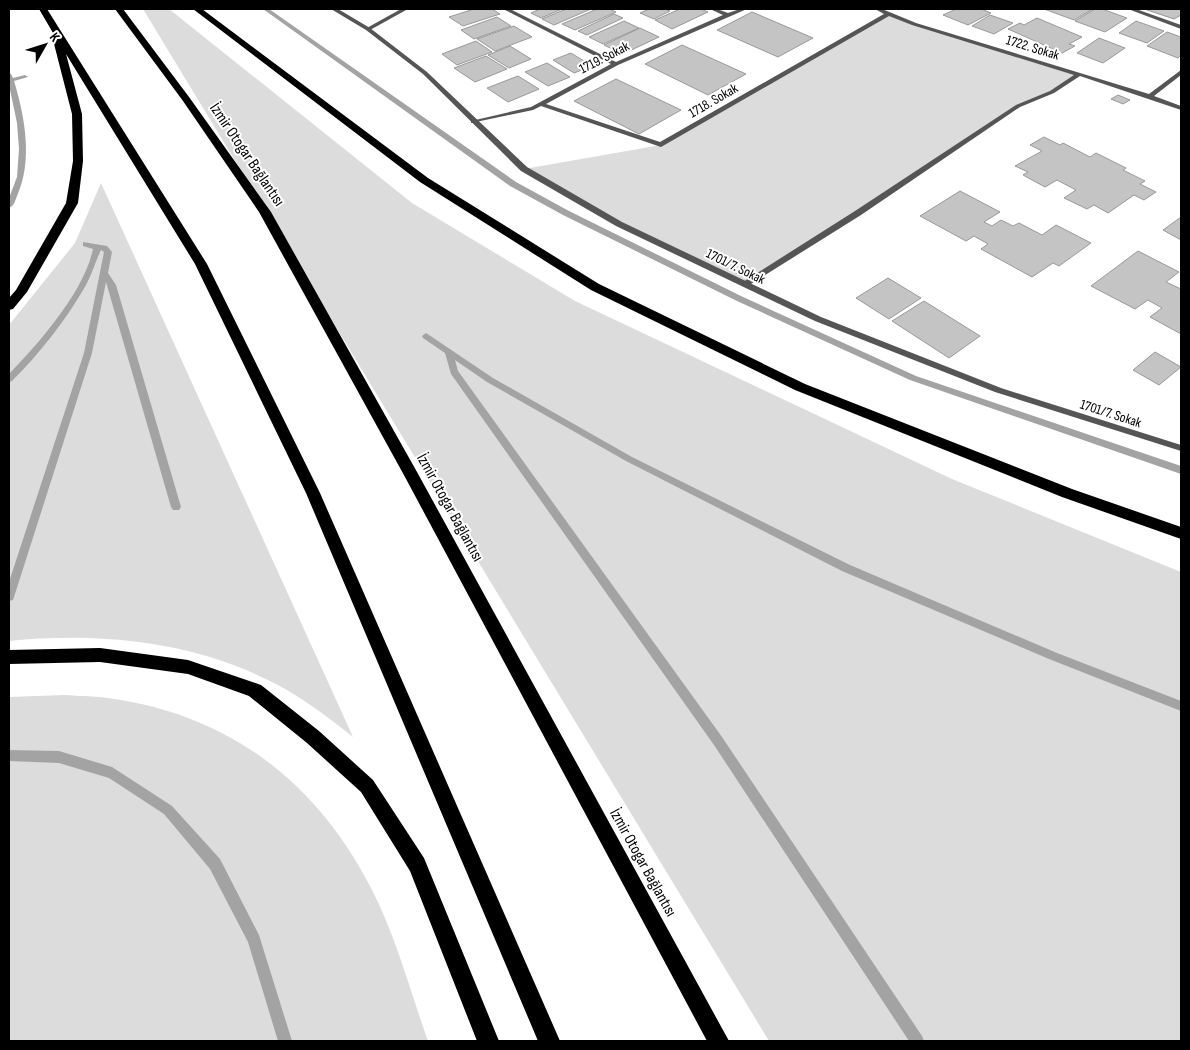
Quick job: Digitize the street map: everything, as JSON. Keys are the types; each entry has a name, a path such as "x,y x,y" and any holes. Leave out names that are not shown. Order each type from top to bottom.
{"highway":[{"path":"43,9 138,159 205,272 313,493 549,1041"},
{"name":"İzmir Otogar Bağlantısı","path":"119,9 186,99 264,212 412,476 718,1041"},
{"path":"197,9 424,180 595,287 800,387 1067,493 1181,533"},
{"path":"9,306 21,292 72,203 78,161 77,114 55,26"},
{"path":"9,657 100,655 188,667 255,690 277,707 367,786 417,865 488,1041"}],"street":[{"name":"1701/7. Sokak","path":"334,9 368,29 425,74 524,169 620,224 818,319 998,390 1181,448"},
{"path":"368,29 405,9"},
{"path":"506,9 616,64"},
{"path":"713,9 727,15"},
{"name":"1719. Sokak","path":"473,122 532,108 616,64 744,9"},
{"name":"1722. Sokak","path":"878,9 914,24 1079,74 1181,108"},
{"path":"1131,9 1181,27"},
{"name":"1718. Sokak","path":"540,104 661,144 888,14"},
{"path":"1149,97 1181,72"},
{"path":"746,284 858,213 1018,106 1052,92 1079,74"}],"shaded area":[{"path":"143,9 169,9 412,203 575,301 952,479 1181,572 1181,1041 769,1041"},
{"path":"888,14 914,24 1079,74 1052,92 1018,106 746,284 619,224 524,169 661,145"},
{"path":"101,183 353,737 315,708 285,689 243,669 211,657 145,643 111,639 43,638 9,641 9,325 75,243"},
{"path":"64,695 114,699 156,708 196,721 233,739 266,761 297,787 325,817 350,851 371,888 388,925 428,1041 9,1041 9,697"}],"building":[{"path":"474,9 492,9 500,14 463,26 449,17"},
{"path":"540,9 562,9 541,18 531,13"},
{"path":"566,9 591,9 554,25 542,19"},
{"path":"597,9 609,9 616,12 575,30 562,24"},
{"path":"649,9 665,9 670,11 654,19 640,13"},
{"path":"680,9 701,9 708,12 672,29 655,20"},
{"path":"956,9 981,9 991,13 968,25 943,15"},
{"path":"1044,9 1093,9 1074,20"},
{"path":"1095,9 1102,9 1127,18 1105,32 1075,21"},
{"path":"1144,9 1181,9 1181,15 1174,19"},
{"path":"752,12 813,38 778,57 717,30"},
{"path":"614,14 623,18 587,35 578,31"},
{"path":"990,15 1013,23 994,34 972,26"},
{"path":"497,17 511,26 474,39 461,30"},
{"path":"1037,18 1082,37 1069,44 1075,46 1062,53 1008,29 1020,23 1024,25"},
{"path":"624,21 639,28 603,44 589,37"},
{"path":"1136,21 1164,31 1147,43 1119,33"},
{"path":"514,26 532,37 495,51 477,39"},
{"path":"640,28 659,37 623,54 604,45"},
{"path":"1167,32 1181,37 1181,55 1178,58 1147,46"},
{"path":"1099,38 1125,48 1103,63 1077,53"},
{"path":"476,41 492,52 457,65 442,54"},
{"path":"682,45 746,74 708,95 645,64"},
{"path":"510,46 531,59 509,68 488,55"},
{"path":"571,53 592,66 574,73 553,60"},
{"path":"486,56 507,69 475,82 454,68"},
{"path":"547,63 570,77 548,86 525,72"},
{"path":"518,76 539,89 508,102 487,88"},
{"path":"616,79 681,110 639,134 574,101"},
{"path":"1118,95 1130,100 1123,104 1111,99"},
{"path":"1044,137 1060,145 1063,143 1090,157 1096,153 1126,168 1123,170 1145,181 1140,184 1156,192 1144,200 1134,195 1108,213 1094,205 1087,209 1064,198 1076,190 1057,180 1045,187 1023,175 1028,172 1015,166 1042,151 1030,145"},
{"path":"960,191 1000,212 984,222 992,226 1001,220 1013,226 1019,223 1042,235 1056,225 1091,243 1059,266 1053,263 1032,277 981,249 988,244 974,236 966,241 920,216"},
{"path":"1181,217 1181,240 1163,230"},
{"path":"1138,251 1179,272 1166,282 1181,289 1181,334 1150,317 1162,308 1148,300 1135,309 1091,286"},
{"path":"888,278 921,298 889,319 856,298"},
{"path":"924,301 980,336 949,358 892,321"},
{"path":"1155,352 1181,367 1159,385 1133,370"}],"waterway":[{"path":"266,9 513,184 566,213 740,299 913,378 1181,470"},
{"path":"9,75 10,80"},
{"path":"10,80 25,77"},
{"path":"9,206 18,186 22,162 18,110 10,80"},
{"path":"9,379 45,339 90,271 97,248 86,244"},
{"path":"9,597 88,353 108,252 104,248 94,246"},
{"path":"104,274 112,285 176,507"},
{"path":"426,336 490,380 629,459 846,568 1053,656 1181,706"},
{"path":"449,352 454,372 718,741 917,1041"},
{"path":"9,755 59,757 112,773 168,810 215,864 254,940 285,1041"}]}
